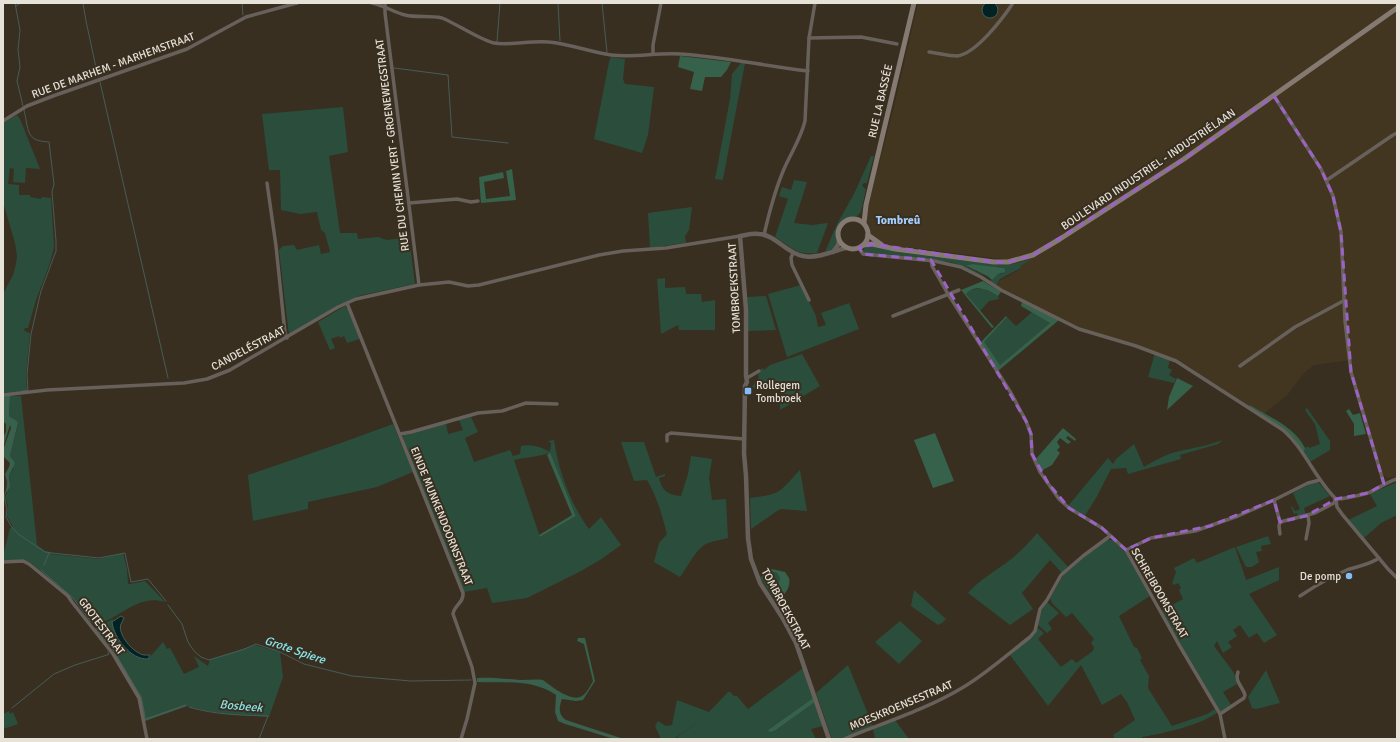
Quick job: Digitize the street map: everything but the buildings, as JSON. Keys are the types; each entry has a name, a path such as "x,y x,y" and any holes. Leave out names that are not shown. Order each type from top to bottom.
{"main road":[{"name":"RUE LA BASSÉE","path":"864,224 866,205 914,3"},
{"name":"BOULEVARD INDUSTRIEL - INDUSTRIÉLAAN","path":"864,245 872,244 895,249 994,262 1008,262 1032,255 1060,239 1184,159 1397,8"},
{"name":"RUE LA BASSÉE","path":"854,219 861,215 866,205"},
{"path":"854,219 864,224 867,228 868,235 864,245 853,250 846,248 839,241 838,234 841,225 847,220 854,219"},
{"name":"BOULEVARD INDUSTRIEL - INDUSTRIÉLAAN","path":"868,235 883,246"}],"street":[{"name":"RUE DE MARHEM - MARHEMSTRAAT","path":"3,121 27,106 187,49 246,17 297,3"},
{"path":"372,3 385,5 412,16 442,18 495,43 547,42 568,45 610,55 635,57 653,54 694,55 727,58 770,67 808,71"},
{"path":"653,54 653,45 661,3"},
{"path":"764,234 776,190 803,130 806,114 809,38 815,3"},
{"path":"929,52 957,56 969,51 1001,19 1013,3"},
{"name":"RUE DU CHEMIN VERT - GROENEWEGSTRAAT","path":"385,5 419,285"},
{"path":"809,38 860,37 897,44"},
{"path":"1274,96 1309,149 1327,180 1333,196 1338,216 1345,300 1345,321 1351,377 1384,484"},
{"path":"1327,180 1397,133"},
{"path":"267,183 287,338"},
{"path":"408,203 450,200 478,202"},
{"path":"740,236 764,234 773,238 793,253 806,256 832,253 846,248"},
{"name":"CANDELÉSTRAAT","path":"3,395 48,390 169,385 199,381 216,377 230,370 347,303 360,298 419,285 450,282 468,286 479,285 612,252 666,248 740,236"},
{"name":"TOMBROEKSTRAAT","path":"740,236 746,310 747,382 745,386 745,436 747,454 745,460 748,544 751,562 758,580 782,617 797,646 829,739"},
{"path":"832,253 839,241"},
{"path":"859,248 862,254 931,260 961,266 1001,290 1078,329 1146,349 1186,366 1283,430 1296,443 1320,480 1336,499 1337,507 1342,514 1397,578"},
{"path":"793,253 791,258 792,265 810,300"},
{"name":"SCHREIBOOMSTRAAT","path":"931,260 932,266 948,294 1011,393 1026,421 1031,434 1032,454 1035,463 1059,499 1069,508 1097,525 1126,550 1220,714 1225,739"},
{"path":"893,316 959,290"},
{"path":"1240,366 1295,327 1345,300"},
{"name":"EINDE MUNKENDOORNSTRAAT","path":"347,303 463,593 463,599 453,610 453,614 472,667 475,683 468,719 461,739"},
{"path":"747,378 759,370"},
{"name":"EINDE MUNKENDOORNSTRAAT","path":"400,434 484,412 502,411 526,403 557,404"},
{"path":"667,441 667,435 671,433 745,436"},
{"path":"1280,522 1308,515 1334,503 1336,499 1348,498 1368,493 1397,479"},
{"path":"1126,550 1151,538 1194,531 1210,526 1251,511 1308,483 1320,480"},
{"path":"1274,500 1280,522 1280,534"},
{"path":"1306,539 1310,523 1308,515"},
{"name":"MOESKROENSESTRAAT","path":"844,739 924,708 963,687 995,664 1030,637 1035,631 1040,609 1047,600 1061,575 1110,536"},
{"path":"1300,596 1326,579 1348,570 1369,564 1380,558"},
{"name":"GROTESTRAAT","path":"3,562 23,561 30,564 68,596 113,654 139,698 147,739"},
{"path":"1220,714 1244,698 1245,695 1236,679 1238,672"}],"highlighted area":[{"path":"1274,96 1321,169 1333,196 1341,232 1351,372 1384,484 1368,493 1336,499 1306,516 1280,522 1274,500 1210,526 1151,538 1126,550 1102,528 1069,508 1048,483 1032,454 1031,434 1026,421 931,260 863,254 859,248 872,244 994,262 1008,262 1033,255 1184,159"}],"shaded area":[{"path":"918,3 1397,3 1397,477 1387,478 1383,474 1354,380 1351,360 1314,365 1303,374 1288,394 1264,414 1250,405 1248,407 1187,366 1172,358 1140,346 1086,331 997,286 999,281 1021,269 1020,266 1011,268 1009,260 897,246 881,243 873,238 866,220 866,214 893,111"}],"green space":[{"path":"680,56 731,62 721,77 705,77 702,91 690,89 694,72 678,67"},
{"path":"611,57 625,59 623,79 625,84 654,87 648,135 642,153 594,139"},
{"path":"741,63 745,63 723,180 715,179 730,99 732,74"},
{"path":"343,107 348,152 329,156 340,233 357,233 358,239 378,237 387,240 409,237 415,284 358,296 289,335 279,250 283,246 294,245 297,250 319,245 321,254 330,252 325,233 321,230 317,212 300,214 281,210 280,170 269,170 262,114"},
{"path":"17,115 40,169 26,168 25,183 13,182 14,169 10,168 8,184 19,185 19,195 30,195 30,197 41,199 42,197 51,198 54,247 28,328 25,328 24,330 30,333 26,375 27,392 3,393 3,294 13,275 17,256 15,243 3,202 3,123"},
{"path":"871,156 874,156 867,183 862,185 866,189 861,212 857,216 844,219 838,225 836,233 837,242 833,249 825,252 837,224 854,194"},
{"path":"512,169 516,200 481,203 479,177 503,172 504,178 484,182 486,199 510,196 506,171"},
{"path":"794,180 807,182 794,223 812,225 828,223 817,253 799,252 775,237 788,199 779,196 782,187 791,190"},
{"path":"692,207 689,230 685,236 686,243 650,248 648,213"},
{"path":"869,246 897,252 999,265 1013,264 1032,259 1020,266 1021,268 1000,279 996,286 990,283 990,281 998,274 1002,274 1004,268 974,265 967,267 979,273 988,275 984,275 951,262 864,253 863,249"},
{"path":"971,264 1004,268 1005,272 998,274 992,280 967,266"},
{"path":"665,278 665,288 685,287 686,294 701,294 702,302 715,300 715,330 679,330 678,325 661,334 657,279"},
{"path":"983,281 1001,292 998,296 978,288 966,294 994,327 992,328 961,290"},
{"path":"801,285 816,316 818,327 826,325 821,313 849,303 859,329 787,357 768,294"},
{"path":"982,288 998,296 999,299 989,301 980,311 966,294 970,290"},
{"path":"766,296 776,330 748,331 747,297"},
{"path":"1022,302 1059,320 998,371 980,343 1006,316 1007,317 984,342 1000,365 1050,323 1021,306"},
{"path":"345,306 360,339 347,343 344,336 340,338 339,336 331,339 335,348 330,350 318,322"},
{"path":"1032,312 1050,323 1000,365 983,342 1007,317 1016,326"},
{"path":"1155,353 1170,359 1168,368 1172,370 1169,375 1176,379 1174,383 1148,377"},
{"path":"802,354 820,386 780,410 780,385 771,385 771,389 764,389 764,386 752,387 759,377 758,375 760,373 758,371 763,368 764,370 770,365"},
{"path":"1177,378 1193,386 1167,410 1169,397"},
{"path":"3,396 10,396 9,416 18,423 10,456 15,463 9,476 10,487 7,492 5,474 10,463 4,457 3,450 11,428 10,425 3,448 3,437 6,432 6,424 3,421"},
{"path":"10,396 21,396 37,545 45,551 51,552 51,554 99,559 123,553 127,569 128,584 145,581 165,602 154,600 145,601 136,604 102,622 93,624 73,599 30,562 21,560 3,560 10,528 13,527 7,516 8,506 5,497 10,487 9,476 13,469 10,456 18,424 17,421 9,416"},
{"path":"1250,405 1281,423 1295,434 1305,448 1304,453 1293,438 1248,407"},
{"path":"1307,408 1330,441 1330,450 1310,462 1304,453 1305,448 1320,444 1315,424 1305,410"},
{"path":"1349,409 1353,415 1360,413 1366,434 1354,436 1354,424 1346,411"},
{"path":"471,417 478,432 465,438 474,462 510,450 513,456 520,454 521,446 525,445 536,446 550,452 551,443 548,441 554,440 566,487 582,519 589,529 601,517 621,545 581,571 527,598 492,603 487,588 464,592 402,438 404,435 446,423 448,434 463,430 459,420","holes":["550,452 576,516 540,537 514,460 539,456"]},
{"path":"393,424 413,472 377,487 308,502 308,509 253,521 248,475"},
{"path":"1063,428 1076,439 1075,441 1068,436 1066,438 1071,442 1068,444 1060,438 1057,442 1060,447 1057,450 1060,453 1052,465 1041,471 1035,460"},
{"path":"935,433 954,481 933,488 914,440"},
{"path":"1223,440 1218,444 1180,455 1181,459 1128,474 1126,468 1111,469 1084,517 1068,506 1108,458 1113,464 1116,459 1134,444 1144,467 1159,458 1172,453"},
{"path":"621,442 644,442 656,477 665,474 665,476 659,478 666,492 681,496 688,474 691,456 712,459 709,478 712,500 726,499 728,538 702,546 680,577 654,562 659,543 667,534 651,486 647,480 634,481"},
{"path":"550,452 576,516 540,537 539,535 572,515 547,455"},
{"path":"800,470 807,511 781,509 751,529 750,498 777,492"},
{"path":"1317,482 1330,496 1304,508 1306,515 1298,517 1297,513 1294,514 1291,507 1292,506 1295,511 1300,509 1293,493"},
{"path":"1397,482 1397,515 1381,523 1364,538 1348,520 1377,506 1370,494"},
{"path":"1037,533 1068,567 1062,573 1050,560 1022,593 1033,609 1010,625 968,593 983,579 1014,557"},
{"path":"1268,536 1271,544 1261,546 1262,551 1256,552 1259,562 1252,567 1246,567 1236,547"},
{"path":"1107,540 1113,540 1126,553 1150,596 1119,616 1134,647 1137,648 1142,658 1140,660 1149,676 1148,688 1172,726 1207,714 1215,709 1217,713 1209,718 1171,731 1142,737 1142,739 1115,739 1113,735 1135,720 1127,702 1121,694 1102,705 1081,665 1048,706 1010,655 1038,628 1044,633 1038,639 1061,667 1072,659 1076,663 1093,651 1094,647 1091,643 1094,639 1072,613 1066,617 1052,603 1050,598 1064,574"},
{"path":"1235,547 1246,580 1279,567 1279,580 1249,594 1277,635 1264,643 1257,633 1249,638 1240,625 1233,630 1237,636 1228,642 1232,647 1223,653 1217,641 1214,646 1234,673 1237,684 1223,692 1231,705 1221,712 1161,611 1183,599 1179,590 1181,588 1178,583 1174,585 1172,583 1176,572 1174,568 1194,558 1197,563"},
{"path":"772,569 785,572 789,578 787,590 779,599 775,596 780,578 777,573 768,570"},
{"path":"768,570 777,573 780,578 775,596 779,599 775,601 760,577"},
{"path":"914,590 946,619 942,623 938,625 911,606"},
{"path":"1047,602 1059,613 1048,623 1052,629 1047,633 1038,625 1039,618"},
{"path":"113,619 116,634 119,639 129,648 148,659 163,642 167,649 170,648 184,674 199,667 194,656 208,666 210,659 255,645 280,652 283,677 269,717 238,715 197,709 187,706 186,704 146,718 142,697 113,648 97,629 97,627"},
{"path":"900,621 922,641 899,664 875,642"},
{"path":"96,627 113,648 142,697 146,718 186,704 187,706 145,721 140,698 112,649 95,630"},
{"path":"578,638 585,638 595,681 583,700 576,701 562,699 560,713 566,720 624,739 614,739 558,721 555,712 556,695 538,686 508,682 477,682 477,678 543,680 567,696 578,698 584,695 593,681 584,644 577,641"},
{"path":"848,665 873,726 839,739 832,739 816,693"},
{"path":"803,668 813,698 768,730 776,730 815,702 823,726 811,729 816,739 678,739 677,737 711,713 675,738 675,739 661,739 655,726 658,721 666,726 672,725 677,700 709,712 728,692 730,692 734,696 737,696 748,709"},
{"path":"1266,670 1280,703 1256,709 1252,708 1248,697"},
{"path":"813,698 815,702 776,730 770,732 768,730"},
{"path":"9,711 10,714 13,712 18,724 3,729 3,714"},
{"path":"895,720 909,739 875,739 873,729"}],"water":[{"path":"987,2 993,2 998,7 996,16 993,18 987,18 982,13 982,7"},
{"path":"121,616 124,618 120,628 124,638 135,651 140,654 150,655 148,659 135,656 124,647 116,635 112,622"}],"waterway":[{"path":"15,3 20,30 18,50 20,67 17,81 23,106"},
{"path":"16,6 21,3"},
{"path":"83,3 98,77"},
{"path":"242,3 243,15"},
{"path":"497,42 500,3"},
{"path":"558,3 560,41"},
{"path":"602,3 607,52"},
{"path":"394,68 448,75 452,137 508,143"},
{"path":"100,82 168,378"},
{"path":"22,391 28,390 27,375 31,334 41,291 56,251 52,192 54,184 49,142 41,141 32,137 29,133 24,110"},
{"name":"Grote Spiere","path":"8,398 7,417 14,424 6,457 12,463 7,474 9,485 4,496 7,509 6,517 11,526 18,534 45,552 99,558 125,553 131,582 148,579 166,601"},
{"name":"Bosbeek","path":"44,565 49,553"},
{"name":"Bosbeek","path":"41,570 73,598 91,622"},
{"name":"Grote Spiere","path":"168,605 182,624 188,642 194,651 201,657 209,660 256,644 278,651 304,664 352,676 411,681 471,680"},
{"name":"Bosbeek","path":"96,629 112,648 141,698 145,716"},
{"path":"12,708 54,674 75,665 107,655 109,654 108,652"},
{"name":"Grote Spiere","path":"479,680 495,679 540,682 558,693 559,718 578,726 619,739"},
{"name":"Bosbeek","path":"146,719 185,706"},
{"name":"Bosbeek","path":"189,707 218,713 268,716 259,739"}],"place":[{"name":"Rollegem Tombroek","path":"748,391"},
{"name":"De pomp","path":"1349,576"}],"district":[{"name":"Tombreû","path":"898,220"}]}
